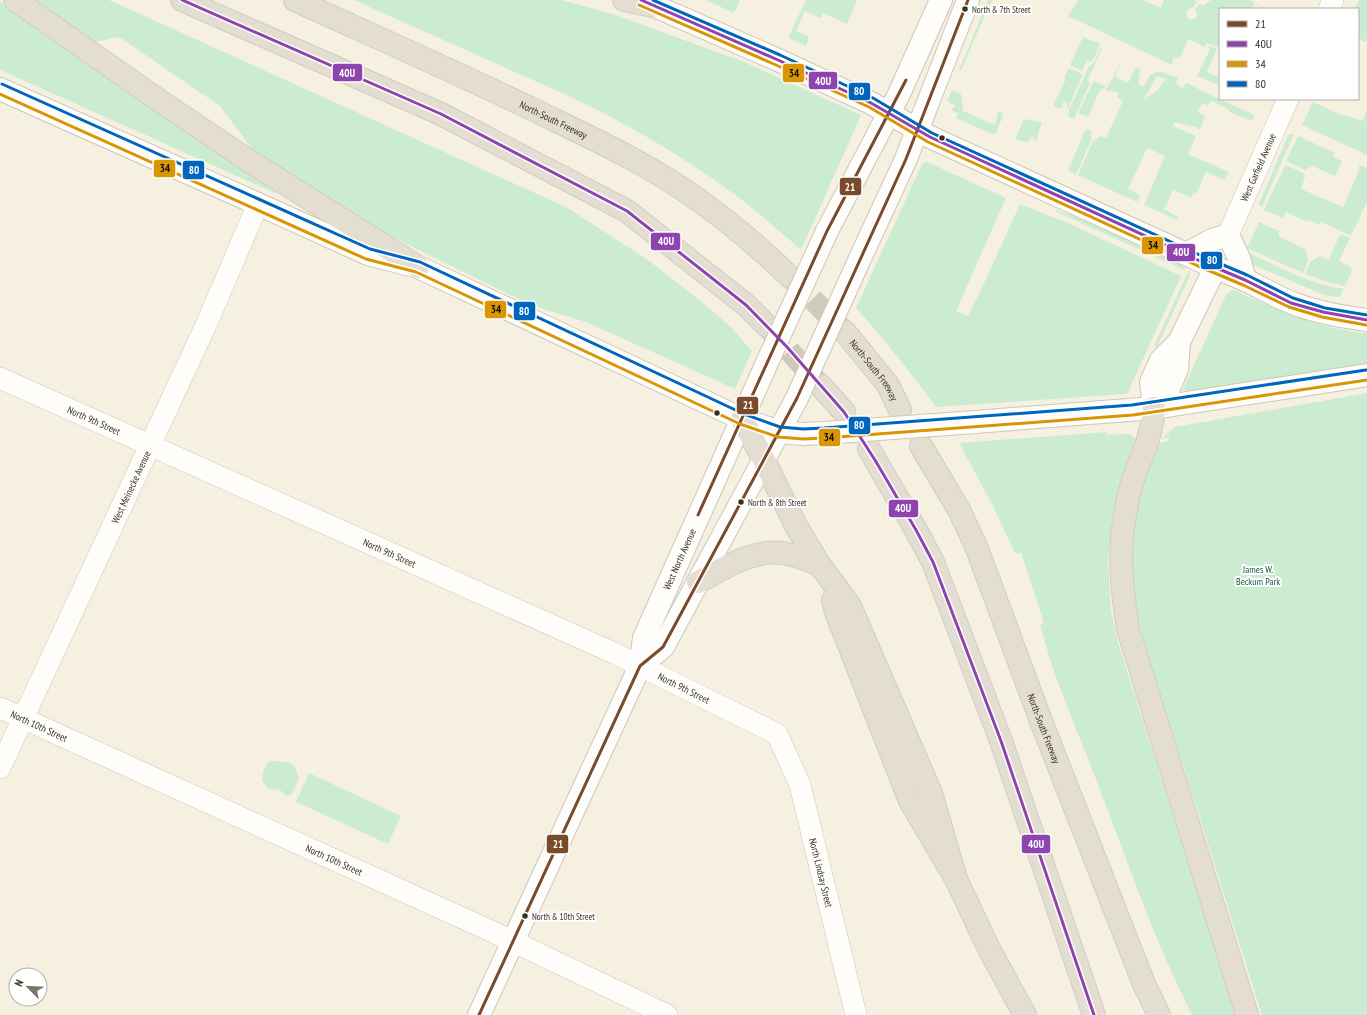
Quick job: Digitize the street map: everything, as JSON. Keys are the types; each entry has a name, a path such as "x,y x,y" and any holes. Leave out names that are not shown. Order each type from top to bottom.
{"highway":[{"path":"15,0 246,159 418,268"},
{"path":"182,0 441,114 626,211 746,305 767,326"},
{"name":"North-South Freeway","path":"295,0 471,80 624,154 684,190 717,214 765,253 790,276"},
{"path":"624,0 647,3"},
{"name":"North-South Freeway","path":"845,332 888,385 900,410"},
{"path":"821,386 844,412"},
{"path":"1154,408 1149,436 1136,470 1127,504 1121,540 1120,567 1122,594 1128,629 1247,1015"},
{"path":"742,419 796,526 823,569 836,612 910,801 956,879 989,949 1025,1015"},
{"name":"North-South Freeway","path":"921,446 959,510 976,546 1041,721 1144,984 1159,1015"},
{"path":"869,449 933,562 1001,741 1094,1015"},
{"path":"698,582 739,561 752,556 769,553 782,553 797,556 823,569"}],"main road":[{"name":"West North Avenue","path":"479,1015 640,666 644,638 766,365 827,231 900,94 941,0"},
{"name":"West North Avenue","path":"640,666 663,647 797,398 906,159 968,0"},
{"path":"647,3 871,103 917,130 992,166 1297,305 1321,312 1367,320"},
{"path":"0,89 368,254 418,268 742,419 779,432 803,434 824,433 1154,408 1367,375"},
{"path":"1186,254 1212,240 1228,235 1239,258 1245,280"},
{"path":"1154,408 1169,388 1177,369 1179,342 1215,268"}],"street":[{"name":"West Garfield Avenue","path":"1228,235 1288,100"},
{"name":"West Meinecke Avenue","path":"0,768 206,325 258,204"},
{"name":"North 9th Street","path":"0,378 640,666 777,734"},
{"name":"North 10th Street","path":"0,708 513,941 667,1015"},
{"name":"North Lindsay Street","path":"777,734 800,785 856,1015"}],"green space":[{"path":"34,0 109,0 568,208 648,260 731,327 752,351 735,389 586,322 546,310 514,297 368,225 255,153 220,106 119,37 95,42"},
{"path":"354,0 562,0 619,16 744,62 861,115 801,250 760,214 734,194 672,152 630,127 586,104"},
{"path":"706,0 740,0 734,13"},
{"path":"806,0 857,1 847,24 823,13 820,18 805,11 796,31 808,36 806,46 788,38"},
{"path":"988,0 993,0 989,5 961,71 959,70"},
{"path":"1078,0 1143,0 1161,8 1164,0 1195,0 1197,2 1193,8 1188,9 1186,13 1190,20 1196,18 1197,14 1195,10 1199,4 1204,5 1211,0 1249,0 1265,8 1254,4 1252,8 1219,8 1219,48 1207,43 1205,47 1188,39 1180,58 1178,57 1177,59 1173,57 1172,65 1068,16"},
{"path":"1359,0 1367,0 1367,40 1365,42 1359,39 1359,8 1355,8"},
{"path":"0,2 270,187 277,194 0,70"},
{"path":"1083,37 1100,44 1093,60 1090,62 1087,60 1082,71 1070,65"},
{"path":"1209,46 1217,49 1207,72 1219,78 1219,86 1197,76 1210,49 1208,48"},
{"path":"1101,47 1102,48 1088,79 1090,83 1074,119 1069,117 1068,113 1088,68 1094,62"},
{"path":"1121,62 1115,77 1128,83 1136,67 1140,69 1138,84 1142,86 1144,86 1150,75 1159,71 1178,78 1176,84 1183,88 1186,83 1219,99 1219,100 1222,100 1254,115 1252,121 1231,113 1228,109 1212,101 1207,105 1202,103 1198,112 1205,116 1200,129 1175,122 1173,126 1196,136 1188,154 1229,172 1225,180 1206,172 1196,194 1193,193 1192,198 1173,190 1164,209 1178,217 1177,220 1144,205 1165,156 1147,148 1128,189 1139,194 1138,195 1140,196 1137,202 1078,175 1093,141 1101,136 1106,138 1123,101 1117,97 1119,93 1105,90","holes":["1157,76 1173,82 1166,80 1158,90 1144,99"]},
{"path":"1069,68 1083,74 1067,110 1066,102 1063,103 1061,109 1053,106 1066,79 1064,78"},
{"path":"1094,81 1106,86 1099,92 1088,117 1080,114 1079,111"},
{"path":"952,90 961,94 963,111 995,125 998,112 1002,112 1003,116 995,135 956,118 958,113 953,111 952,108 955,107 954,104 951,104 947,100"},
{"path":"1313,102 1339,114 1362,121 1367,111 1367,155 1302,125"},
{"path":"1024,119 1042,122 1036,141 1032,136 1027,143 1015,139"},
{"path":"1086,129 1091,131 1091,141 1076,174 1068,170"},
{"path":"1294,134 1262,207 1259,204 1288,135"},
{"path":"1298,136 1335,153 1333,157 1342,161 1335,176 1312,166 1305,170 1286,161"},
{"path":"927,162 1006,198 956,311 968,316 1020,204 1068,223 1181,276 1127,394 936,407 898,357 856,308 922,164"},
{"path":"1285,165 1304,173 1305,177 1301,189 1343,207 1360,168 1358,167 1360,165 1367,168 1367,202 1351,236 1321,222 1320,225 1309,220 1307,222 1286,212 1283,218 1264,210"},
{"path":"1056,210 1080,218 1185,267 1184,270 1055,211"},
{"path":"1259,222 1279,231 1279,236 1306,250 1308,260 1303,273 1247,248"},
{"path":"1340,234 1350,238 1339,261 1351,267 1352,270 1345,286 1305,274 1311,261 1320,256 1329,260"},
{"path":"1243,250 1305,278 1331,287 1344,289 1340,297 1325,295 1312,290 1251,264"},
{"path":"1190,271 1189,278 1157,347 1154,346 1188,272"},
{"path":"1232,290 1299,318 1333,328 1367,333 1367,363 1185,394 1183,389 1226,295"},
{"name":"James W. Beckum Park","path":"1367,393 1367,1015 1262,1015 1152,669 1140,625 1133,581 1132,564 1136,510 1145,475 1158,443 1168,441 1169,437 1161,439 1175,427"},
{"path":"1107,432 1107,435 1130,434 1136,440 1124,471 1112,518 1108,562 1111,610 1117,639 1236,1015 1192,1015 1178,987 1142,900 1059,685 1040,625 1044,623 1021,553 1015,553 991,502 959,443"},
{"path":"275,761 291,764 295,769 299,778 291,795 286,796 279,790 269,789 262,781 263,771 268,762"},
{"path":"309,773 401,816 388,844 296,802"}],"tunnel":[{"path":"789,276 845,332"},
{"path":"767,326 821,386"}],"transit line":[{"name":"40U","path":"182,0 441,114 627,211 746,305 787,347 844,412 875,460 933,562 1001,741 1094,1015"},
{"name":"40U","path":"641,0 778,60 871,103 930,137 1200,261 1245,280 1291,303 1323,312 1367,320"},
{"name":"80","path":"653,0 780,55 873,98 932,133 1247,275 1293,298 1325,308 1367,315"},
{"name":"21","path":"479,1015 640,666 663,647 797,398 906,159 968,0"},
{"name":"34","path":"639,5 869,107 928,142 1289,307 1322,317 1366,325"},
{"name":"21","path":"698,515 827,231 906,80"},
{"name":"80","path":"2,84 370,249 420,262 744,414 780,427 803,429 824,428 1132,405 1366,370"},
{"name":"34","path":"0,94 366,259 416,272 740,424 778,437 803,439 824,438 1133,415 1367,380"}],"place":[{"name":"North & 7th Street","path":"965,9"},
{"name":"North & 8th Street","path":"741,502"},
{"name":"North & 10th Street","path":"525,916"}]}
